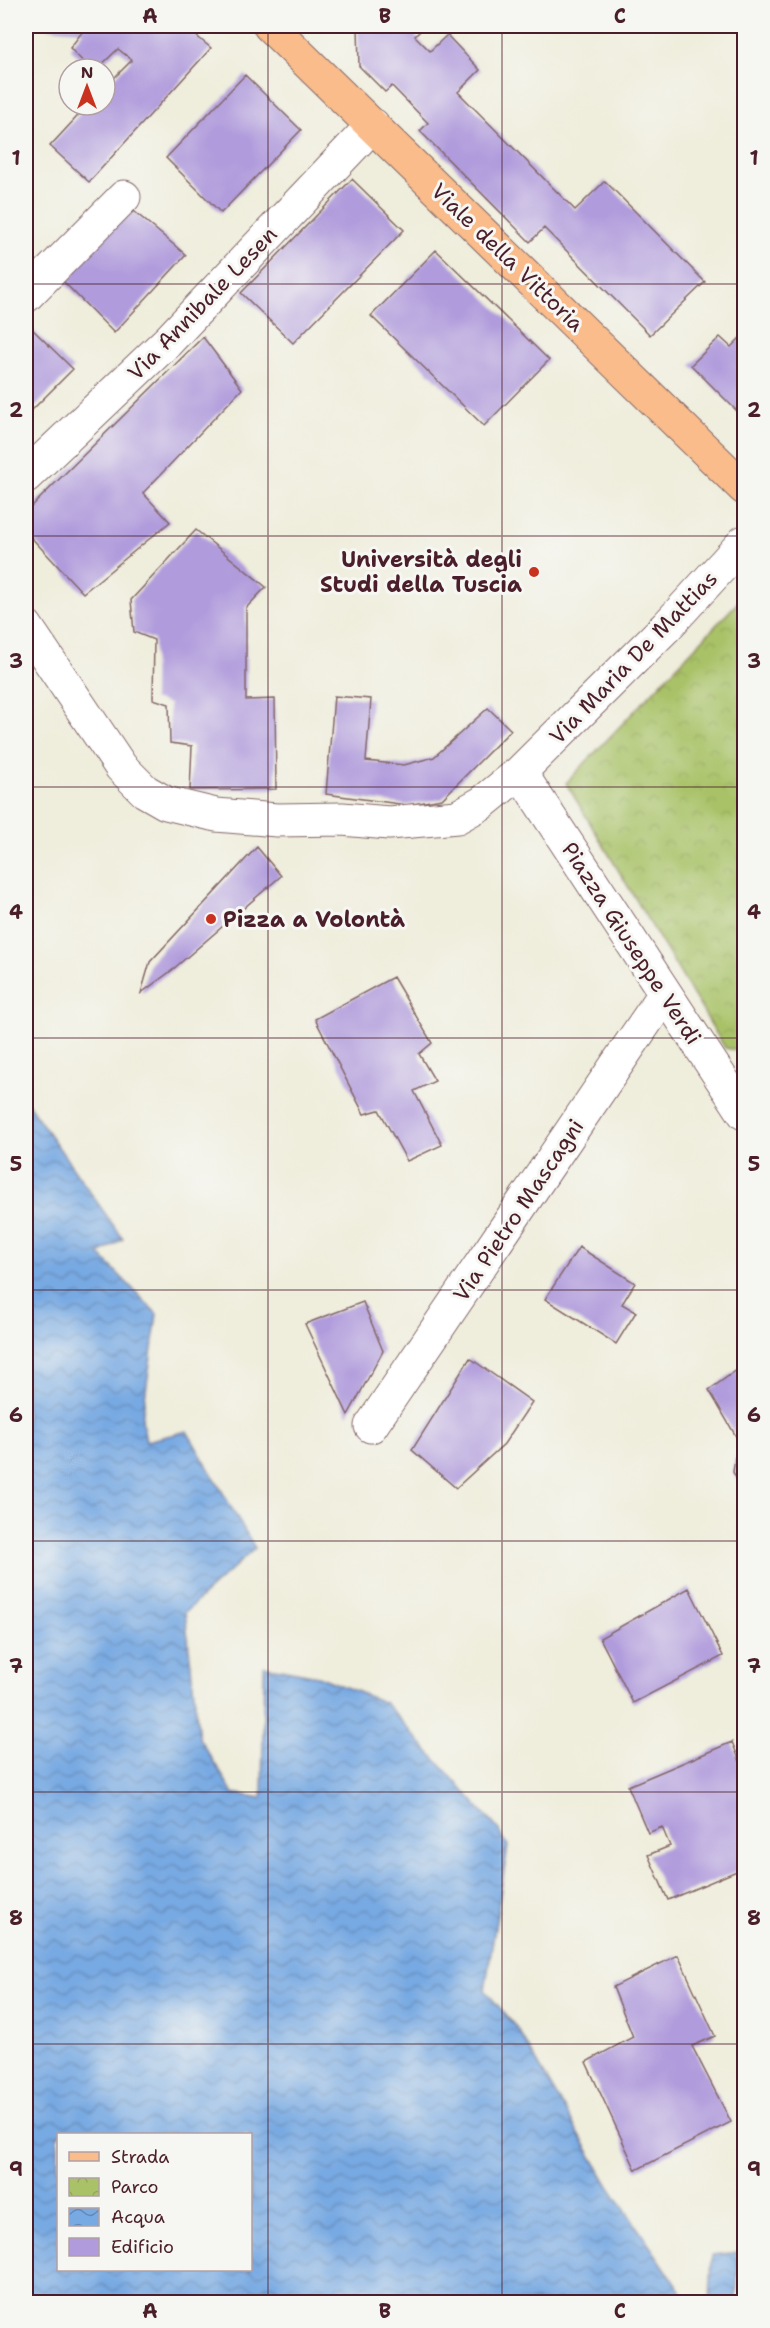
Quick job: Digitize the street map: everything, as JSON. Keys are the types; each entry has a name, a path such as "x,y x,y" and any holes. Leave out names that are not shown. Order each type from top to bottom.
{"main road":[{"name":"Viale della Vittoria","path":"270,26 744,488"}],"street":[{"name":"Via Annibale Lesen","path":"26,476 168,341 373,125"},
{"path":"26,296 124,198"},
{"name":"Via Maria De Mattias","path":"26,626 121,767 145,791 166,803 216,815 277,820 342,819 389,823 457,817 482,803 520,772 668,625 744,542"},
{"name":"Piazza Giuseppe Verdi","path":"520,772 744,1113"},
{"name":"Via Pietro Mascagni","path":"371,1426 664,994"}],"green space":[{"path":"744,596 744,1041 741,1051 725,1048 566,783"}],"water":[{"path":"26,1101 123,1239 99,1254 157,1314 142,1419 146,1441 187,1431 255,1548 185,1612 199,1738 233,1793 262,1798 264,1666 318,1676 385,1703 499,1830 508,1846 485,1990 519,2031 609,2186 688,2302 26,2302"},
{"path":"739,2252 736,2297 738,2302 710,2302 712,2255"}],"building":[{"path":"26,26 184,26 211,48 89,182 50,146 77,117 117,117 117,75 132,60 118,49 110,57 79,57 70,48 83,31"},
{"path":"358,26 425,26 415,36 430,51 447,35 480,70 458,92 575,210 605,181 705,282 650,335 544,228 530,242 420,131 428,123 392,86 385,92 359,66"},
{"path":"245,75 301,130 221,213 166,158"},
{"path":"352,179 404,230 293,343 241,293"},
{"path":"129,207 186,255 114,333 59,277"},
{"path":"436,250 549,360 484,426 371,316"},
{"path":"26,323 73,369 26,416"},
{"path":"744,334 744,418 691,365 720,337 731,347"},
{"path":"203,337 242,389 143,493 170,522 83,593 26,532 26,512"},
{"path":"196,530 266,587 246,608 246,700 275,699 276,789 190,790 192,746 170,743 169,704 153,699 154,640 134,632 131,600"},
{"path":"334,696 371,699 366,761 404,765 434,757 488,708 511,730 442,799 407,805 326,794"},
{"name":"Pizza a Volontà","path":"257,847 281,876 171,971 141,993 150,962"},
{"path":"393,977 432,1043 419,1054 435,1081 414,1091 442,1145 407,1161 379,1110 364,1114 315,1019"},
{"path":"579,1247 635,1283 622,1304 636,1312 616,1344 545,1299"},
{"path":"363,1302 383,1351 348,1415 305,1324"},
{"path":"470,1358 532,1402 504,1444 456,1488 412,1450"},
{"path":"744,1365 744,1450 709,1390"},
{"path":"744,1450 744,1486 740,1485 733,1472 735,1458"},
{"path":"689,1588 723,1656 633,1703 600,1638"},
{"path":"732,1742 744,1771 744,1868 668,1900 648,1855 670,1846 662,1827 648,1833 628,1786"},
{"path":"678,1955 715,2036 692,2046 731,2122 636,2170 586,2062 633,2037 613,1987"}],"place":[{"name":"Università degli Studi della Tuscia","path":"534,572"},
{"name":"Pizza a Volontà","path":"211,919"}]}
